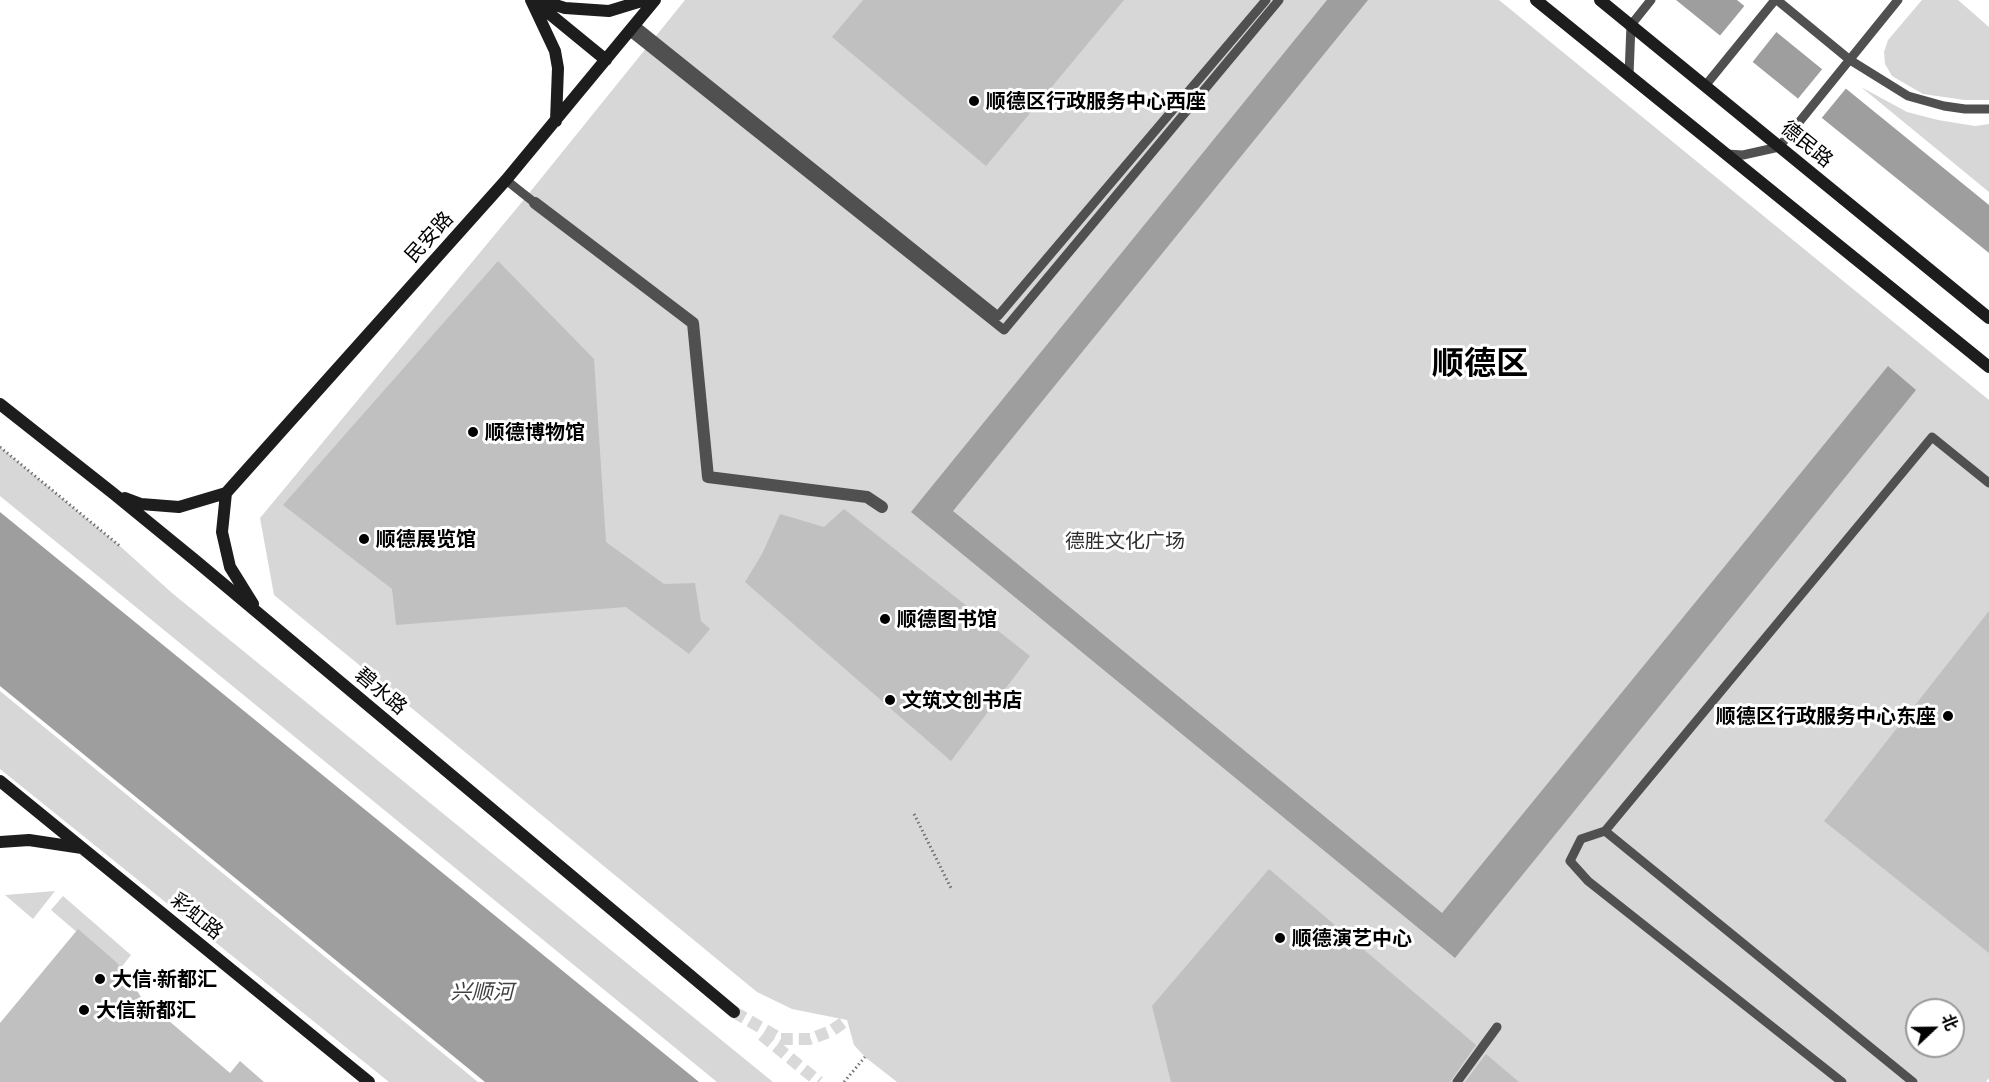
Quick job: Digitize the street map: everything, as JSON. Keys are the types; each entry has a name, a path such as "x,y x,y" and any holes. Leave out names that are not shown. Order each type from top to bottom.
{"main road":[{"path":"532,0 606,60"},
{"path":"532,0 555,51 558,68 556,122"},
{"path":"538,0 565,8 609,11 645,0"},
{"name":"民安路","path":"226,493 506,180 655,0"},
{"path":"1536,0 1989,367"},
{"name":"德民路","path":"1600,0 1989,318"},
{"name":"碧水路","path":"0,404 114,494 259,614 734,1012"},
{"path":"114,494 141,504 179,507 226,493 222,532 230,567 259,614"},
{"name":"彩虹路","path":"0,781 369,1082"},
{"path":"0,842 29,840 84,849"}],"street":[{"path":"535,203 693,323 708,477 867,497 882,507"}],"lane":[{"path":"632,28 998,316 1266,0"},
{"path":"632,28 1004,330 1279,0"},
{"path":"1629,75 1631,25 1651,0"},
{"path":"1705,86 1776,0 1850,60 1900,91 1927,102 1965,109 1989,108"},
{"path":"1726,154 1743,155 1779,147 1898,0"},
{"path":"506,180 535,203"},
{"path":"1842,1082 1587,881 1570,861 1581,839 1605,831 1932,437 1989,483"},
{"path":"1605,831 1912,1082"},
{"path":"1458,1082 1497,1027"}],"path":[{"path":"0,447 121,547"},
{"path":"914,814 952,890"},
{"path":"844,1082 865,1057"}],"green space":[{"name":"德胜文化广场","path":"685,0 1499,0 1989,400 1989,1078 1986,1082 897,1082 865,1057 854,1045 847,1020 792,1009 757,992 274,595 260,518 526,197"},
{"path":"1922,0 1958,0 1989,27 1989,100 1965,100 1923,94 1892,76 1885,64 1884,52 1888,40"},
{"path":"1861,87 1907,112 1975,126 1989,124 1989,192"},
{"path":"0,447 121,547 172,593 773,1082 717,1082 0,496"},
{"path":"0,691 478,1082 389,1082 0,769"},
{"path":"55,891 33,919 5,895"},
{"path":"63,896 131,955 120,969 51,910"}],"water":[{"path":"1327,0 1368,0 953,511 1442,913 1888,366 1916,390 1455,958 911,512"},
{"path":"1676,0 1737,0 1989,205 1989,253"},
{"name":"兴顺河","path":"0,512 699,1082 485,1082 0,686"}],"pier":[{"path":"1746,4 1778,30 1751,64 1718,38"},
{"path":"1824,67 1848,86 1820,120 1796,101"}],"building":[{"name":"顺德区行政服务中心西座","path":"863,0 1124,0 986,166 832,37"},
{"name":"顺德博物馆","path":"498,261 594,359 606,542 664,584 695,583 701,621 710,629 689,654 626,607 396,625 392,589 283,505"},
{"name":"顺德图书馆","path":"844,509 1030,656 951,761 745,582 762,554 780,514 824,527"},
{"name":"顺德区行政服务中心东座","path":"1989,611 1989,953 1824,821"},
{"name":"顺德演艺中心","path":"1269,869 1476,1045 1450,1082 1171,1082 1152,1006"},
{"name":"大信新都汇","path":"78,929 115,961 141,997 230,1073 240,1061 264,1082 0,1082 0,1023"},
{"path":"1486,1054 1519,1082 1465,1082"}],"tunnel":[{"path":"734,1012 781,1039 810,1039 831,1031 847,1020"},
{"path":"762,1035 819,1082"}],"place":[{"name":"顺德区行政服务中心西座","path":"974,101"},
{"name":"顺德博物馆","path":"473,432"},
{"name":"顺德展览馆","path":"364,539"},
{"name":"顺德图书馆","path":"885,619"},
{"name":"文筑文创书店","path":"890,700"},
{"name":"顺德区行政服务中心东座","path":"1948,716"},
{"name":"顺德演艺中心","path":"1280,938"},
{"name":"大信·新都汇","path":"100,979"},
{"name":"大信新都汇","path":"84,1010"}],"district":[{"name":"顺德区","path":"1480,363"}]}
